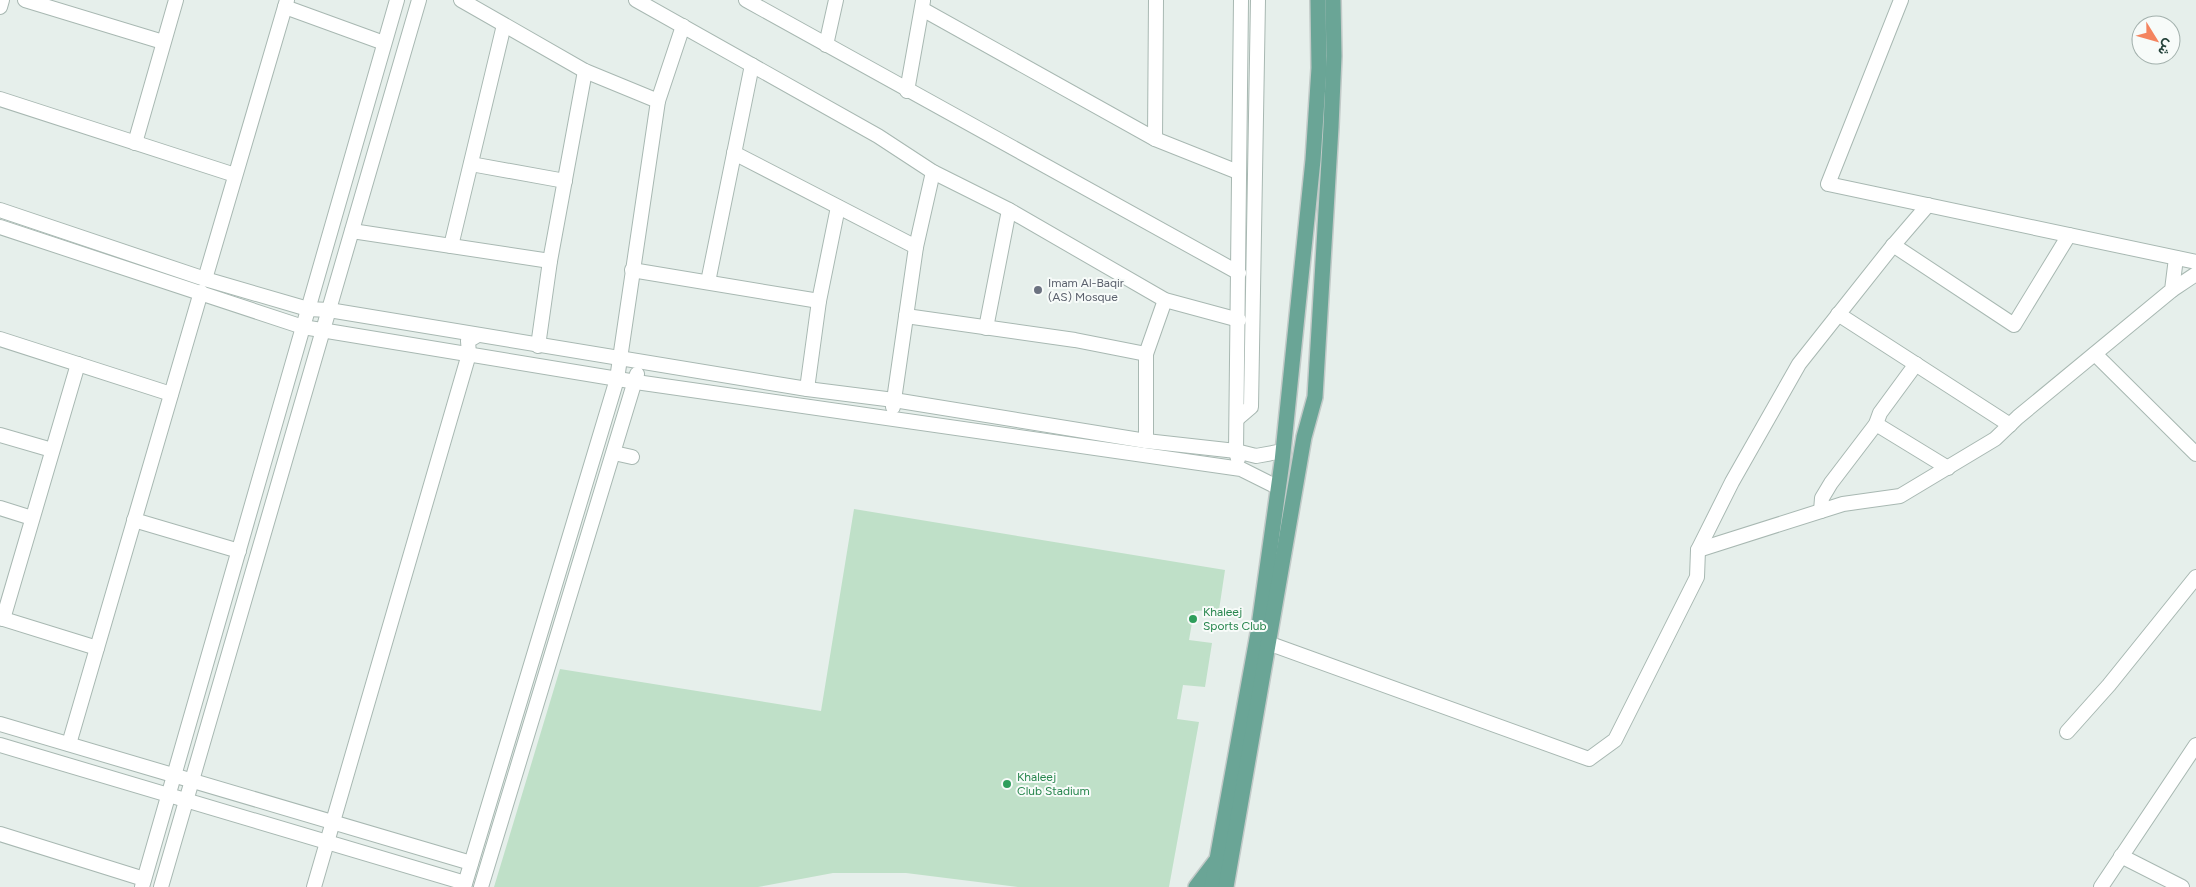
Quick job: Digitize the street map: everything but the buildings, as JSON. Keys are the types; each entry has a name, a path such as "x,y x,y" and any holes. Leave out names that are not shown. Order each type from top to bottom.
{"main road":[{"path":"1212,887 1271,555 1313,160 1319,68 1318,0"},
{"path":"1226,887 1304,437 1314,397 1331,127 1334,0"},
{"path":"1196,887 1218,859"}],"street":[{"path":"0,7 2,0"},
{"path":"25,0 163,42"},
{"path":"135,143 176,0"},
{"path":"144,879 397,0"},
{"path":"0,834 144,879 161,887 419,0"},
{"path":"461,0 585,71 658,101"},
{"path":"636,0 878,136 933,172 1010,210 1165,300 1238,320"},
{"path":"746,0 907,91 1239,272"},
{"path":"826,45 836,0"},
{"path":"1155,139 1156,0"},
{"path":"1241,0 1236,451 1241,469"},
{"path":"1237,419 1251,408 1258,0"},
{"path":"1901,0 1828,184 2196,262"},
{"path":"69,744 286,4 384,43"},
{"path":"907,91 922,4 1155,139 1238,172"},
{"path":"451,246 504,25"},
{"path":"0,745 328,842 464,885 617,379 658,101 683,26"},
{"path":"708,282 752,65"},
{"path":"538,346 550,261 585,71"},
{"path":"0,99 235,175"},
{"path":"734,153 916,246"},
{"path":"470,164 564,181"},
{"path":"892,418 916,246 933,172"},
{"path":"1268,643 1589,758 1615,740 1697,577 1698,550 1732,482 1799,364 1928,205"},
{"path":"807,389 819,301 838,207"},
{"path":"0,210 203,285 303,327 636,382 1241,469 1277,487"},
{"path":"986,328 1010,210"},
{"path":"0,227 203,285 308,310 329,310 538,346 807,389 894,400 1146,441 1236,451 1256,456 1283,451"},
{"path":"352,231 550,261"},
{"path":"1894,245 2014,325 2069,235"},
{"path":"2172,290 2176,258"},
{"path":"632,270 819,301"},
{"path":"1698,550 1843,504 1900,496 1995,439 2010,424 2172,290 2196,274"},
{"path":"1146,441 1146,354 1165,300"},
{"path":"1838,314 2010,424"},
{"path":"906,316 1076,340 1146,354"},
{"path":"314,887 468,354 468,341 478,335"},
{"path":"0,338 171,394"},
{"path":"2095,354 2196,454"},
{"path":"481,887 636,382 639,361"},
{"path":"78,364 1,619 97,648"},
{"path":"1821,511 1822,498 1831,483 1876,424 1880,413 1916,364"},
{"path":"1876,424 1948,468"},
{"path":"0,435 52,450"},
{"path":"614,453 632,457"},
{"path":"0,508 32,518"},
{"path":"134,520 239,551"},
{"path":"2067,732 2196,577"},
{"path":"0,724 471,863"},
{"path":"2100,887 2196,745"},
{"path":"2121,856 2182,887"}],"green space":[{"path":"854,509 1225,570 1219,610 1194,611 1189,640 1212,643 1205,687 1183,685 1177,719 1199,722 1169,887 1018,887 906,873 833,873 758,887 494,887 560,669 821,711"}],"place":[{"name":"Imam Al-Baqir (AS) Mosque","path":"1038,290"},
{"name":"Khaleej Sports Club","path":"1193,619"},
{"name":"Khaleej Club Stadium","path":"1007,784"}]}
